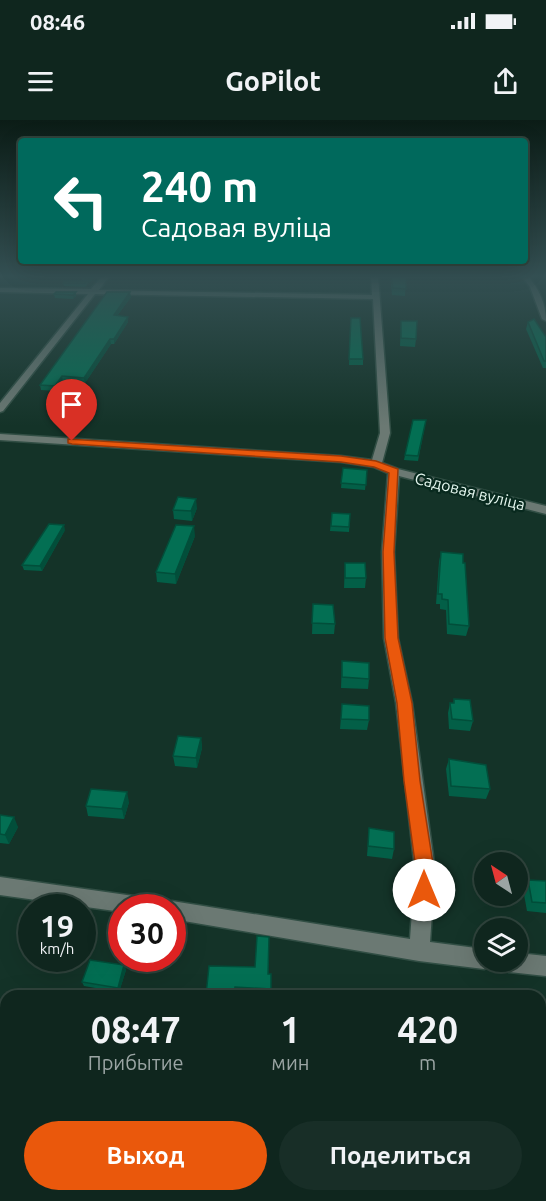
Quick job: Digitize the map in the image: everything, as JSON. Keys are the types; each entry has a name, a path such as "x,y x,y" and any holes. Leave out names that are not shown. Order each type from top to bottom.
{"street":[{"path":"0,409 68,325"},
{"path":"376,464 385,433 379,325"},
{"name":"Садовая вуліца","path":"0,437 272,453 376,464 394,471 546,510"},
{"name":"Садовая вуліца","path":"394,471 388,552 392,638 404,703 425,870 419,951"},
{"path":"0,886 108,901"},
{"path":"186,912 419,951 474,958"},
{"path":"528,964 546,966"}],"building":[{"path":"83,325 123,325 114,339 110,339 84,378 62,376 55,386 40,385"},
{"path":"351,325 361,325 363,359 349,359"},
{"path":"401,325 417,325 416,339 401,338"},
{"path":"529,325 538,325 546,337 546,361 544,361"},
{"path":"413,420 426,420 418,456 405,455"},
{"path":"343,468 367,470 366,485 341,483"},
{"path":"178,497 196,499 191,511 173,510"},
{"path":"332,513 350,514 349,527 331,526"},
{"path":"49,524 64,525 40,566 22,565"},
{"path":"176,525 194,526 175,574 156,572"},
{"path":"441,552 463,554 469,626 449,624 448,600 442,599 442,594 438,594"},
{"path":"345,563 365,563 366,578 345,578"},
{"path":"313,604 333,605 335,624 312,623"},
{"path":"342,661 369,663 369,679 342,677"},
{"path":"454,699 470,700 473,721 452,719 450,703 454,703"},
{"path":"342,704 369,706 369,720 341,719"},
{"path":"178,736 201,738 196,758 173,756"},
{"path":"449,759 486,765 490,789 451,786"},
{"path":"91,789 127,792 122,809 86,806"},
{"path":"0,815 14,817 5,835 0,834"},
{"path":"369,828 394,832 394,849 368,846"},
{"path":"528,880 546,881 546,903 532,902"},
{"path":"257,936 269,937 268,974 271,974 271,989 235,987 235,990 207,990 209,966 255,967"},
{"path":"96,961 108,963 108,972 122,972 118,988 82,982 86,972 96,972"}],"route":[{"path":"72,441 341,459 376,464 394,471 388,552 392,638 404,703 425,870 424,890"}]}
